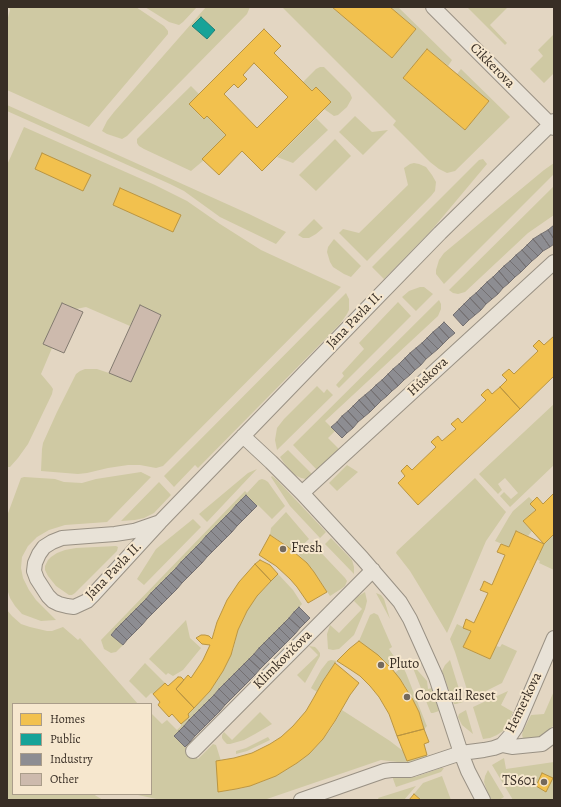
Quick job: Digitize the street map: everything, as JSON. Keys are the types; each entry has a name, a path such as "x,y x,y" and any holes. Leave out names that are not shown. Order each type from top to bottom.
{"street":[{"name":"Cikkerova","path":"433,7 553,125"},
{"name":"Jána Pavla II.","path":"160,522 134,531 62,538 52,542 44,547 35,563 34,571 37,579 48,596 59,604 74,606 87,601 160,522 374,300 553,125"},
{"name":"Húskova","path":"302,493 554,262"},
{"path":"243,436 302,493 373,570 400,602 410,619 436,677 461,753 482,800"},
{"name":"Klimkovičova","path":"193,751 373,570"},
{"name":"Hemerkova","path":"502,745 516,727 554,638"},
{"name":"Hemerkova","path":"461,753 489,749 502,745 512,747 542,744 554,735"},
{"path":"301,800 384,771 410,770 461,753"}],"shaded area":[{"path":"9,7 136,7 164,26 168,31 168,34 89,127 7,90 7,21 10,10"},
{"path":"145,7 197,7 179,25 169,22"},
{"path":"206,7 250,7 247,14 127,136 122,139 102,131 114,112"},
{"path":"282,7 332,7 392,58 416,29 390,7 398,7 452,60 448,66 427,49 403,78 465,130 489,101 457,74 461,69 510,117 455,171 447,173 430,162 393,125 396,121"},
{"path":"467,7 508,7 490,25 507,43 505,45"},
{"path":"554,34 554,73 544,83 530,69 543,56 538,50"},
{"path":"320,67 324,67 350,93 352,98 347,107 338,115 334,116 324,109 331,102 312,91 303,82"},
{"path":"191,86 199,94 189,104 203,119 207,116 226,135 203,158 204,160 191,171 144,149 139,146 137,139"},
{"path":"7,105 286,232 276,244 220,217 184,191 170,184 7,111"},
{"path":"355,116 372,132 388,130 363,155 339,132"},
{"path":"316,118 328,130 293,163 277,157"},
{"path":"24,127 155,185 187,201 261,250 341,287 163,466 156,468 140,465 128,465 78,474 41,471 43,443 76,374 85,369 97,369 131,382 161,315 140,305 130,326 86,307 76,309 62,303 44,344 52,348 41,374 53,389 52,394 28,444 10,467 7,467 7,165"},
{"path":"335,139 351,156 316,191 299,175"},
{"path":"483,159 487,164 430,232 384,279 372,267 479,160"},
{"path":"414,163 426,167 432,175 436,182 435,191 367,261 339,233 343,229 359,233 408,185 404,168"},
{"path":"554,163 554,174 444,284 436,274 436,270 439,260 444,253"},
{"path":"554,186 554,215 528,233 465,292 458,294 449,290"},
{"path":"314,219 323,228 309,238 303,238 298,235"},
{"path":"334,239 361,266 351,277 333,267 330,262 327,252 328,247"},
{"path":"424,287 433,294 416,311 402,297 409,291"},
{"path":"346,293 349,299 349,310 340,324 198,468 195,465 174,487 164,476"},
{"path":"439,300 441,309 438,316 325,421 335,431 328,438 339,449 317,470 293,445"},
{"path":"398,302 411,316 339,388 336,385 344,376 342,373 364,349 359,343"},
{"path":"317,386 324,393 327,389 333,395 277,450 275,440 277,428"},
{"path":"554,404 554,465 510,507 500,496 504,492 511,499 518,493 505,478 498,484 502,490 498,494 479,474"},
{"path":"288,450 312,474 309,477 306,479 293,474 284,463 280,457"},
{"path":"347,465 358,472 337,491 329,483"},
{"path":"257,469 207,522 199,514 248,473"},
{"path":"141,472 151,477 107,522 65,525 49,530 37,537 28,546 22,557 21,568 23,578 36,600 56,620 41,621 22,614 10,598 7,589 7,516 21,478 55,479 64,482 82,483 96,479"},
{"path":"272,476 326,532 320,538 290,506 271,477"},
{"path":"475,478 506,512 486,541 447,633 410,571 396,553"},
{"path":"262,479 268,482 285,506 272,519 246,495 112,634 123,645 116,652 111,653 104,649 101,640 245,491 247,493 259,480"},
{"path":"159,482 171,495 154,513 144,518 121,521"},
{"path":"529,497 533,501 530,504 536,510 523,521 532,531 528,536 516,531 509,547 495,541 513,511"},
{"path":"286,512 309,539 295,552 270,535 271,528"},
{"path":"193,519 201,527 144,585 137,579 156,549"},
{"path":"554,534 554,570 539,563 540,561 536,559 544,544"},
{"path":"331,538 352,560 354,574 325,544"},
{"path":"311,542 347,581 345,586 330,596 314,572 299,555"},
{"path":"118,547 117,551 72,595 69,595 56,586 45,570 45,566 51,557 65,550"},
{"path":"278,574 293,590 302,604 174,736 198,759 213,744 216,745 221,761 219,792 243,788 261,782 276,776 297,763 309,754 323,739 342,710 403,751 407,761 427,755 426,758 406,763 381,760 264,800 161,800 138,795 152,795 152,714 162,724 167,720 177,730 181,726 181,724 188,717 188,714 210,691 223,671 233,650 238,630 247,611 257,596"},
{"path":"365,592 367,601 365,609 354,635 339,649 328,649 327,634 330,625 339,633 362,609 354,601"},
{"path":"376,593 381,595 384,599 390,619"},
{"path":"7,610 21,624 47,631 52,631 63,627 78,640 80,638 137,703 12,703 12,795 95,795 103,800 7,800"},
{"path":"374,613 378,615 392,647 389,649 395,658 397,657 398,659 397,662 392,665 387,664 359,641 370,615"},
{"path":"186,620 190,638 201,648 183,670 173,676 168,673 166,675 149,659"},
{"path":"457,624 471,631 463,647 490,659 496,646 500,647 502,644 517,651 502,683 470,699 450,639"},
{"path":"309,646 315,647 320,653 320,656 305,683 297,675 318,655"},
{"path":"450,660 463,702 456,704 454,704 442,671"},
{"path":"328,661 337,661 317,692 311,688 321,670"},
{"path":"145,663 165,683 146,698 129,681"},
{"path":"411,663 427,681 428,689 432,688 439,711 431,713"},
{"path":"400,668 404,669 406,673 427,726 424,729 419,712 413,700 395,673"},
{"path":"508,691 501,705 513,712 507,726 497,735 483,739 473,707"},
{"path":"554,691 554,725 540,737 523,738 523,731 531,715 544,714"},
{"path":"466,710 473,734 462,725 458,717 459,714"},
{"path":"260,712 272,724 244,740 230,744 227,744 224,741 222,735 224,732 232,740"},
{"path":"268,737 270,740 247,751 236,754 236,751 246,748"},
{"path":"504,758 506,769 554,762 554,800 513,800 492,765"},
{"path":"444,768 441,772 396,787 392,776 415,777"},
{"path":"488,770 504,797 499,800 491,800 487,791 484,782"},
{"path":"442,776 451,800 421,800 414,794 423,783"},
{"path":"416,786 404,800 379,800 378,798"}],"building: Homes":[{"path":"332,7 390,7 416,29 392,58"},
{"path":"264,29 281,46 274,53 312,91 316,87 331,102 262,171 242,151 219,175 202,159 226,135 207,116 204,119 189,104","holes":["254,63 288,97 257,128 224,94 234,84 238,88 247,79 243,75"]},
{"path":"427,49 489,101 465,130 403,78"},
{"path":"42,153 91,175 83,191 35,169"},
{"path":"120,188 181,215 173,232 113,205"},
{"path":"554,336 554,376 520,409 500,387 507,380 502,375 509,369 514,374 538,351 533,346 539,340 544,345"},
{"path":"500,387 520,409 418,505 398,483 405,476 401,471 407,465 412,470 436,447 431,442 434,439 438,436 442,441 456,429 451,424 458,418 462,423 486,400 481,395 485,391 488,389 492,394"},
{"path":"554,493 554,534 544,544 523,521 536,510 530,504 537,497 543,504"},
{"path":"516,531 544,544 490,659 463,647 471,631 463,628 466,619 474,623 488,593 480,590 484,581 492,585 505,555 497,552 501,544 509,547"},
{"path":"270,535 288,547 307,563 327,592 308,603 290,579 276,566 259,555"},
{"path":"260,560 270,565 278,574 271,581 255,564"},
{"path":"255,564 271,581 257,596 247,611 238,630 231,655 223,671 210,691 194,708 176,689 188,675 191,678 203,660 210,645 202,644 196,638 201,635 205,635 212,639 217,622 227,600 239,582"},
{"path":"359,641 378,655 400,679 419,712 424,729 397,736 389,714 379,697 360,676 337,661"},
{"path":"335,663 359,683 323,739 309,754 276,776 250,786 218,792 216,761 252,753 281,737 306,711"},
{"path":"178,677 181,677 184,680 176,689 194,708 188,714 189,717 181,724 172,714 169,717 158,705 160,702 153,694 165,683 168,686"},
{"path":"424,729 429,742 424,744 427,755 407,761 397,736"},
{"name":"TS601","path":"542,773 553,778 546,792 536,786"},
{"path":"414,794 421,800 409,800"}],"building: Public":[{"path":"201,17 215,30 207,39 192,26"}],"building: Industry":[{"path":"554,225 554,239 548,230"},
{"path":"548,230 554,239 554,244 550,247 541,234"},
{"path":"541,234 550,247 543,251 533,239"},
{"path":"533,239 543,251 538,256 527,245"},
{"path":"527,245 538,256 532,261 522,250"},
{"path":"522,250 532,261 526,267 516,255"},
{"path":"516,255 526,267 521,272 510,261"},
{"path":"510,261 521,272 515,277 504,266"},
{"path":"504,266 515,277 509,283 499,271"},
{"path":"499,271 509,283 503,288 493,277"},
{"path":"493,277 503,288 498,294 487,282"},
{"path":"487,282 498,294 492,299 481,288"},
{"path":"481,288 492,299 486,304 476,293"},
{"path":"476,293 486,304 481,310 470,298"},
{"path":"470,298 481,310 475,315 464,304"},
{"path":"464,304 475,315 469,320 459,309"},
{"path":"459,309 469,320 463,326 453,315"},
{"path":"444,322 455,333 449,338 439,327"},
{"path":"439,327 449,338 443,344 433,332"},
{"path":"433,332 443,344 438,349 427,338"},
{"path":"427,338 438,349 432,354 422,343"},
{"path":"422,343 432,354 426,359 416,348"},
{"path":"416,348 426,359 421,365 410,353"},
{"path":"410,353 421,365 415,370 405,358"},
{"path":"405,358 415,370 410,375 399,364"},
{"path":"399,364 410,375 404,380 393,369"},
{"path":"393,369 404,380 398,386 388,374"},
{"path":"388,374 398,386 392,391 382,380"},
{"path":"382,380 392,391 387,396 376,385"},
{"path":"376,385 387,396 381,401 371,390"},
{"path":"371,390 381,401 375,407 365,395"},
{"path":"365,395 375,407 370,412 359,400"},
{"path":"359,400 370,412 364,417 353,406"},
{"path":"353,406 364,417 358,422 348,411"},
{"path":"348,411 358,422 353,428 342,416"},
{"path":"342,416 353,428 347,433 337,422"},
{"path":"337,422 347,433 342,438 331,427"},
{"path":"246,495 257,506 252,511 241,500"},
{"path":"241,500 252,511 247,516 236,505"},
{"path":"236,505 247,516 242,521 231,511"},
{"path":"231,511 242,521 237,526 226,516"},
{"path":"226,516 237,526 232,532 221,521"},
{"path":"221,521 232,532 227,537 216,526"},
{"path":"216,526 227,537 222,542 211,531"},
{"path":"211,531 222,542 217,547 206,536"},
{"path":"206,536 217,547 212,552 201,542"},
{"path":"201,542 212,552 207,557 196,547"},
{"path":"196,547 207,557 202,563 191,552"},
{"path":"191,552 202,563 197,568 186,557"},
{"path":"186,557 197,568 192,573 181,562"},
{"path":"181,562 192,573 187,578 176,568"},
{"path":"176,568 187,578 182,583 171,573"},
{"path":"171,573 182,583 177,589 166,578"},
{"path":"166,578 177,589 172,594 161,583"},
{"path":"161,583 172,594 167,599 156,588"},
{"path":"156,588 167,599 162,604 151,593"},
{"path":"151,593 162,604 157,609 146,599"},
{"path":"146,599 157,609 152,614 141,604"},
{"path":"141,604 152,614 147,619 136,609"},
{"path":"299,607 310,618 305,623 294,612"},
{"path":"136,609 147,619 142,625 131,614"},
{"path":"294,612 305,623 300,628 289,618"},
{"path":"131,614 142,625 137,630 126,619"},
{"path":"289,618 300,628 295,634 284,623"},
{"path":"126,619 137,630 132,635 121,624"},
{"path":"284,623 295,634 290,639 279,628"},
{"path":"121,624 132,635 127,640 116,629"},
{"path":"279,628 290,639 285,644 274,633"},
{"path":"116,629 127,640 123,645 111,635"},
{"path":"274,633 285,644 280,649 269,638"},
{"path":"269,638 280,649 275,654 264,643"},
{"path":"264,643 275,654 270,659 259,648"},
{"path":"259,648 270,659 265,664 254,654"},
{"path":"254,654 265,664 260,669 249,659"},
{"path":"249,659 260,669 255,675 244,664"},
{"path":"244,664 255,675 250,680 239,669"},
{"path":"239,669 250,680 245,685 234,674"},
{"path":"234,674 245,685 240,690 229,679"},
{"path":"229,679 240,690 235,695 224,684"},
{"path":"224,684 235,695 230,700 219,689"},
{"path":"219,689 230,700 225,705 214,695"},
{"path":"214,695 225,705 220,711 209,700"},
{"path":"209,700 220,711 215,716 204,705"},
{"path":"204,705 215,716 210,721 199,710"},
{"path":"199,710 210,721 205,726 194,715"},
{"path":"194,715 205,726 200,731 189,720"},
{"path":"189,720 200,731 195,736 184,726"},
{"path":"184,726 195,736 190,742 179,731"},
{"path":"179,731 190,742 185,747 174,736"}],"building: Other":[{"path":"62,303 83,312 64,353 43,344"},
{"path":"140,305 161,315 131,382 109,373"}],"place":[{"name":"Fresh","path":"283,549"},
{"name":"Pluto","path":"381,665"},
{"name":"Cocktail Reset","path":"407,697"},
{"name":"TS601","path":"544,782"}]}
